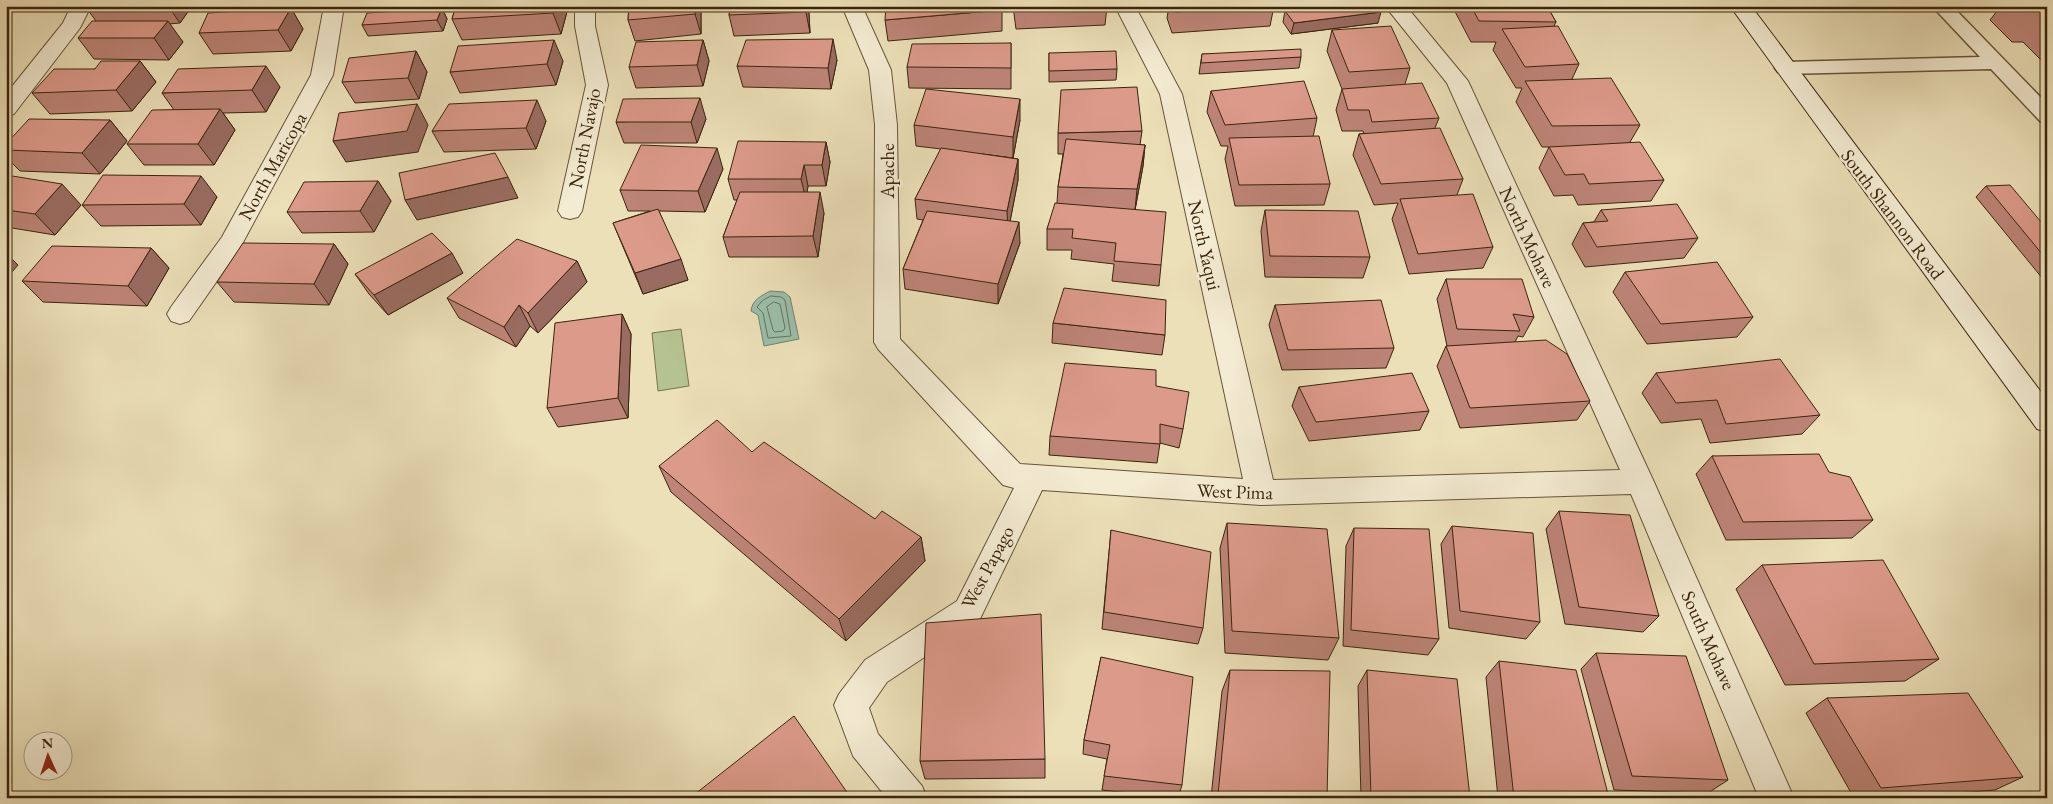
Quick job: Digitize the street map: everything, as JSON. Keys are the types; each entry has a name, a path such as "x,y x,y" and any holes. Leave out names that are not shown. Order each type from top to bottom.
{"street":[{"path":"6,109 73,24 81,6"},
{"name":"North Maricopa","path":"180,314 231,242 322,75 334,6"},
{"name":"North Navajo","path":"570,211 597,85 585,26 585,6"},
{"name":"Apache","path":"852,6 880,70 886,125 888,342"},
{"name":"North Yaqui","path":"1125,6 1171,94 1261,493"},
{"name":"North Mohave","path":"1395,6 1457,81 1640,482"},
{"name":"South Shannon Road","path":"1740,6 2047,421"},
{"name":"West Pima","path":"888,342 1013,476 1033,479 1261,493 1640,482"},
{"name":"West Papago","path":"910,798 864,744 851,705 876,671 968,611 1033,479"},
{"name":"South Mohave","path":"1640,482 1778,798"}],"lane":[{"path":"1941,6 2047,116"},
{"path":"1785,68 1996,64"}],"shaded area":[{"path":"681,329 689,386 658,391 652,333"}],"water":[{"path":"770,291 784,292 790,297 799,339 764,346 758,315 751,311 755,301"}],"building":[{"path":"456,6 555,6 553,13 452,19"},
{"path":"629,6 696,6 695,14 628,20"},
{"path":"731,6 806,6 806,12 729,15"},
{"path":"886,6 1001,6 1002,10 885,20"},
{"path":"1015,6 1061,6 1016,8"},
{"path":"1173,6 1256,6 1175,12"},
{"path":"1332,6 1376,6 1381,12 1294,23 1285,11"},
{"path":"1471,6 1547,6 1556,22 1479,21"},
{"path":"291,8 278,30 199,33 208,13"},
{"path":"442,8 437,20 362,25 367,13"},
{"path":"92,21 168,21 154,38 78,38"},
{"path":"1391,26 1410,68 1349,72 1332,30"},
{"path":"1558,26 1579,64 1525,67 1502,29"},
{"path":"833,39 828,68 737,66 746,40"},
{"path":"554,40 547,64 450,72 458,46"},
{"path":"703,40 697,65 629,67 636,42"},
{"path":"1011,43 1011,68 907,67 912,44"},
{"path":"1301,49 1301,57 1201,63 1202,54"},
{"path":"416,51 408,78 342,82 349,58"},
{"path":"1116,51 1117,69 1049,71 1049,53"},
{"path":"101,61 140,61 116,90 32,93 54,69 95,69"},
{"path":"266,66 252,90 162,93 178,69"},
{"path":"1611,78 1640,125 1552,126 1525,81"},
{"path":"1304,81 1317,118 1225,125 1211,91"},
{"path":"1422,83 1439,118 1372,122 1369,110 1348,110 1342,89"},
{"path":"1137,87 1142,131 1058,133 1061,90"},
{"path":"926,89 1020,99 1013,137 914,125"},
{"path":"700,98 691,122 616,122 623,99"},
{"path":"537,100 526,128 432,131 449,104"},
{"path":"417,104 407,131 333,141 339,113"},
{"path":"220,109 198,144 127,144 152,110"},
{"path":"29,119 110,120 82,153 6,150 6,144"},
{"path":"1440,128 1463,179 1381,184 1359,134"},
{"path":"1319,136 1330,184 1239,185 1229,138"},
{"path":"1066,139 1145,145 1137,189 1058,187"},
{"path":"738,141 826,142 822,165 804,165 801,179 728,179"},
{"path":"1640,142 1664,180 1589,184 1584,174 1565,175 1549,147"},
{"path":"641,145 717,148 698,191 620,190"},
{"path":"941,148 1018,159 1007,211 915,199"},
{"path":"495,153 508,177 405,200 399,173"},
{"path":"6,175 62,184 35,214 6,210"},
{"path":"103,175 201,176 184,204 82,205"},
{"path":"378,181 360,211 287,212 304,182"},
{"path":"2010,185 2047,229 2047,260 1986,186"},
{"path":"740,192 820,192 813,236 723,237"},
{"path":"1473,194 1493,247 1418,254 1400,199"},
{"path":"1055,203 1166,212 1161,265 1114,261 1116,243 1072,238 1073,229 1047,229"},
{"path":"1677,204 1698,238 1597,247 1583,223 1608,221 1601,210"},
{"path":"658,209 681,259 635,273 613,223"},
{"path":"1265,210 1358,211 1370,257 1270,256"},
{"path":"927,211 1019,222 998,284 903,269"},
{"path":"432,233 452,253 374,295 355,274"},
{"path":"517,239 577,261 528,313 519,305 504,327 447,298"},
{"path":"243,243 334,244 314,284 217,282"},
{"path":"52,246 151,248 128,286 22,281"},
{"path":"1717,262 1753,317 1661,324 1625,272"},
{"path":"1446,279 1522,279 1534,317 1513,314 1520,331 1457,329"},
{"path":"1064,288 1166,300 1165,335 1053,323"},
{"path":"1381,300 1394,348 1288,350 1275,305"},
{"path":"622,314 618,398 547,408 555,323"},
{"path":"1546,340 1567,354 1590,401 1470,408 1446,346"},
{"path":"1780,359 1820,415 1726,424 1717,400 1676,403 1656,373"},
{"path":"1065,363 1156,370 1156,386 1189,392 1183,429 1160,424 1160,444 1050,436"},
{"path":"1412,373 1429,411 1316,422 1299,387"},
{"path":"717,420 752,452 764,442 875,519 882,511 921,537 839,619 659,466"},
{"path":"1819,454 1829,472 1850,477 1873,520 1743,522 1712,456"},
{"path":"1559,511 1630,515 1659,616 1579,607"},
{"path":"1227,523 1327,529 1339,638 1232,631"},
{"path":"1452,526 1533,533 1540,622 1460,611"},
{"path":"1354,528 1429,529 1439,639 1351,630"},
{"path":"1111,530 1211,552 1203,628 1104,612"},
{"path":"1883,560 1939,659 1814,664 1762,565"},
{"path":"1041,614 1045,759 920,761 926,623"},
{"path":"1596,653 1686,656 1728,780 1632,776"},
{"path":"1101,657 1193,677 1182,785 1104,776 1110,745 1084,740"},
{"path":"1499,661 1576,670 1609,798 1514,798"},
{"path":"1230,670 1330,671 1327,798 1235,798 1218,795"},
{"path":"1367,670 1457,679 1470,798 1371,797"},
{"path":"1968,693 2023,777 1881,788 1827,698"},
{"path":"794,716 851,798 690,798"}]}
